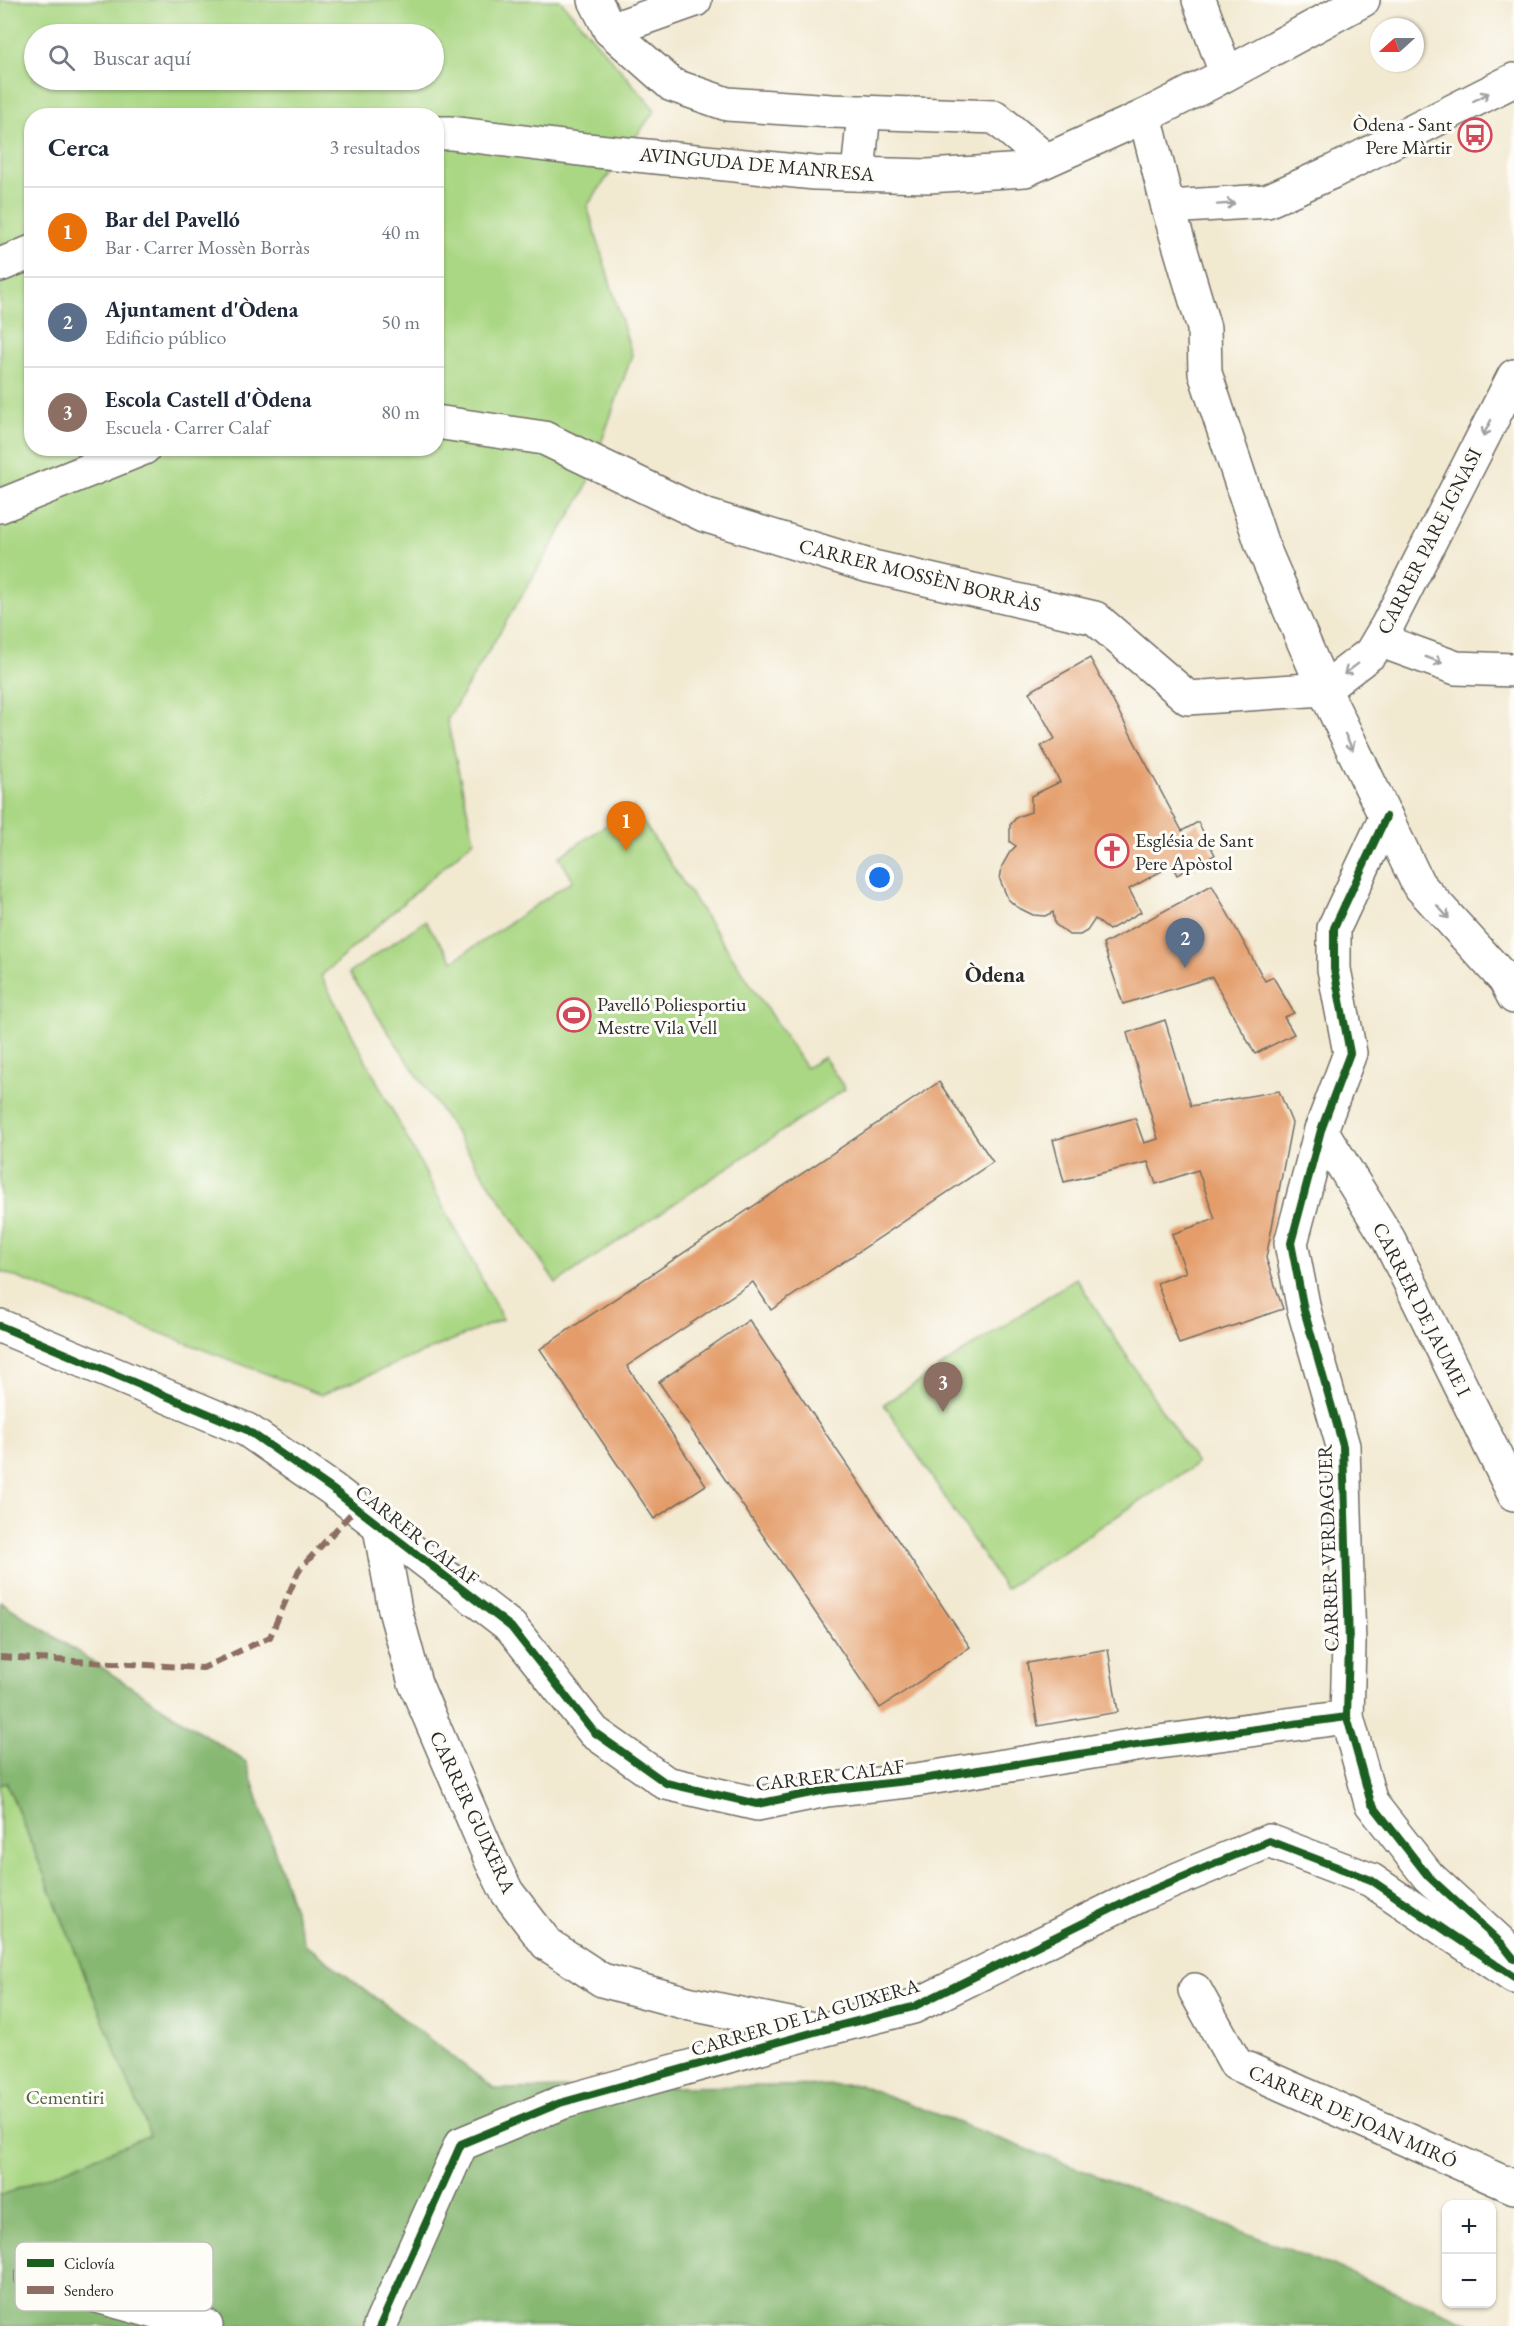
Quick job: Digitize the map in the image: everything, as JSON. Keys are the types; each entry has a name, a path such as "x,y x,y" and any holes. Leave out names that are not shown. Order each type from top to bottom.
{"street":[{"path":"595,0 610,30 672,85 728,104 995,117 1046,160"},
{"path":"610,30 695,0"},
{"path":"1199,0 1226,73"},
{"name":"AVINGUDA DE MANRESA","path":"444,133 804,172 928,176 1025,170 1144,116 1212,82 1363,0"},
{"path":"1168,207 1267,201 1332,172 1514,80"},
{"path":"858,174 864,112"},
{"path":"1144,116 1203,328 1205,373 1262,545 1324,689 1418,884 1505,980 1514,997"},
{"path":"0,265 24,255"},
{"name":"CARRER PARE IGNASI","path":"1324,689 1371,653 1514,376"},
{"name":"CARRER MOSSÈN BORRÀS","path":"444,423 544,438 704,515 869,566 1095,618 1188,698 1324,689"},
{"path":"0,506 124,456"},
{"path":"1378,640 1456,668 1514,670"},
{"name":"CARRER VERDAGUER","path":"1386,817 1334,928 1334,969 1350,1053 1321,1130 1291,1243 1304,1310 1343,1446 1348,1644 1347,1717 1371,1803 1428,1876 1502,1944 1514,1959"},
{"name":"CARRER DE JAUME I","path":"1321,1130 1389,1239 1514,1494"},
{"name":"CARRER CALAF","path":"0,1326 247,1430 332,1489 511,1627 594,1732 666,1783 756,1804 826,1790 916,1780 1136,1745 1347,1717"},
{"name":"CARRER GUIXERA","path":"380,1528 395,1610 415,1683 507,1892 547,1944 602,1980 691,2004 822,2030"},
{"name":"CARRER DE LA GUIXERA","path":"380,2326 461,2144 560,2103 913,2007 1140,1895 1269,1841 1371,1880 1514,1977"},
{"name":"CARRER DE JOAN MIRÓ","path":"1195,1990 1236,2064 1514,2187"},
{"path":"152,2311 206,2326"}],"green space":[{"path":"0,0 560,0 655,110 587,206 632,355 584,492 447,720 474,840 321,976 503,1319 321,1395 0,1271"},
{"name":"Pavelló Poliesportiu Mestre Vila Vell","path":"633,807 806,1068 824,1057 845,1089 556,1283 349,973 425,921 453,961 573,880 559,857"},
{"path":"1076,1278 1197,1464 1005,1589 884,1404"},
{"path":"0,1601 246,1762 305,1944 495,2089 860,2085 1345,2271 1477,2326 0,2326 0,2196 150,2135 7,1783 0,1785"},
{"name":"Cementiri","path":"6,1782 150,2135 0,2196 0,1785"}],"building":[{"name":"Església de Sant Pere Apòstol","path":"1090,658 1182,831 1198,822 1215,855 1177,875 1172,865 1129,889 1141,912 1109,930 1095,919 1087,931 1080,935 1069,935 1055,924 1053,912 1045,916 1033,915 1017,907 1008,899 1000,880 1002,866 1016,846 1010,842 1010,825 1017,817 1031,812 1031,796 1060,782 1041,746 1055,739 1029,692"},
{"path":"1212,885 1265,981 1273,977 1294,1013 1284,1017 1294,1034 1255,1054 1212,977 1123,1004 1103,944"},
{"path":"1165,1020 1191,1106 1279,1091 1292,1123 1266,1258 1283,1309 1179,1344 1157,1283 1186,1272 1172,1234 1215,1219 1198,1170 1156,1184 1148,1162 1064,1182 1053,1140 1135,1118 1144,1143 1158,1139 1127,1033"},
{"path":"939,1082 993,1162 771,1310 753,1282 627,1366 706,1485 654,1519 540,1349"},
{"path":"749,1320 970,1647 880,1708 659,1382"},
{"path":"1108,1649 1118,1712 1038,1726 1027,1663"}],"marked path":[{"path":"0,1657 203,1668 270,1637 299,1570 356,1508"}],"cycle path":[{"path":"1386,817 1334,928 1334,969 1350,1053 1321,1130 1291,1243 1304,1310 1343,1446 1349,1644 1347,1717 1371,1803 1428,1876 1502,1944 1514,1959"},
{"path":"0,1326 247,1430 332,1489 511,1627 594,1732 666,1783 757,1804 826,1790 916,1780 1136,1745 1347,1717"},
{"path":"380,2326 461,2144 560,2103 913,2007 1140,1895 1269,1841 1371,1880 1514,1977"}],"place":[{"name":"Òdena - Sant Pere Màrtir","path":"1475,135"},
{"name":"Bar del Pavelló","path":"626,851"},
{"name":"Església de Sant Pere Apòstol","path":"1112,851"},
{"name":"Ajuntament d'Òdena","path":"1185,968"},
{"name":"Pavelló Poliesportiu Mestre Vila Vell","path":"574,1015"},
{"name":"Escola Castell d'Òdena","path":"943,1412"}],"district":[{"name":"Òdena","path":"995,974"}]}
